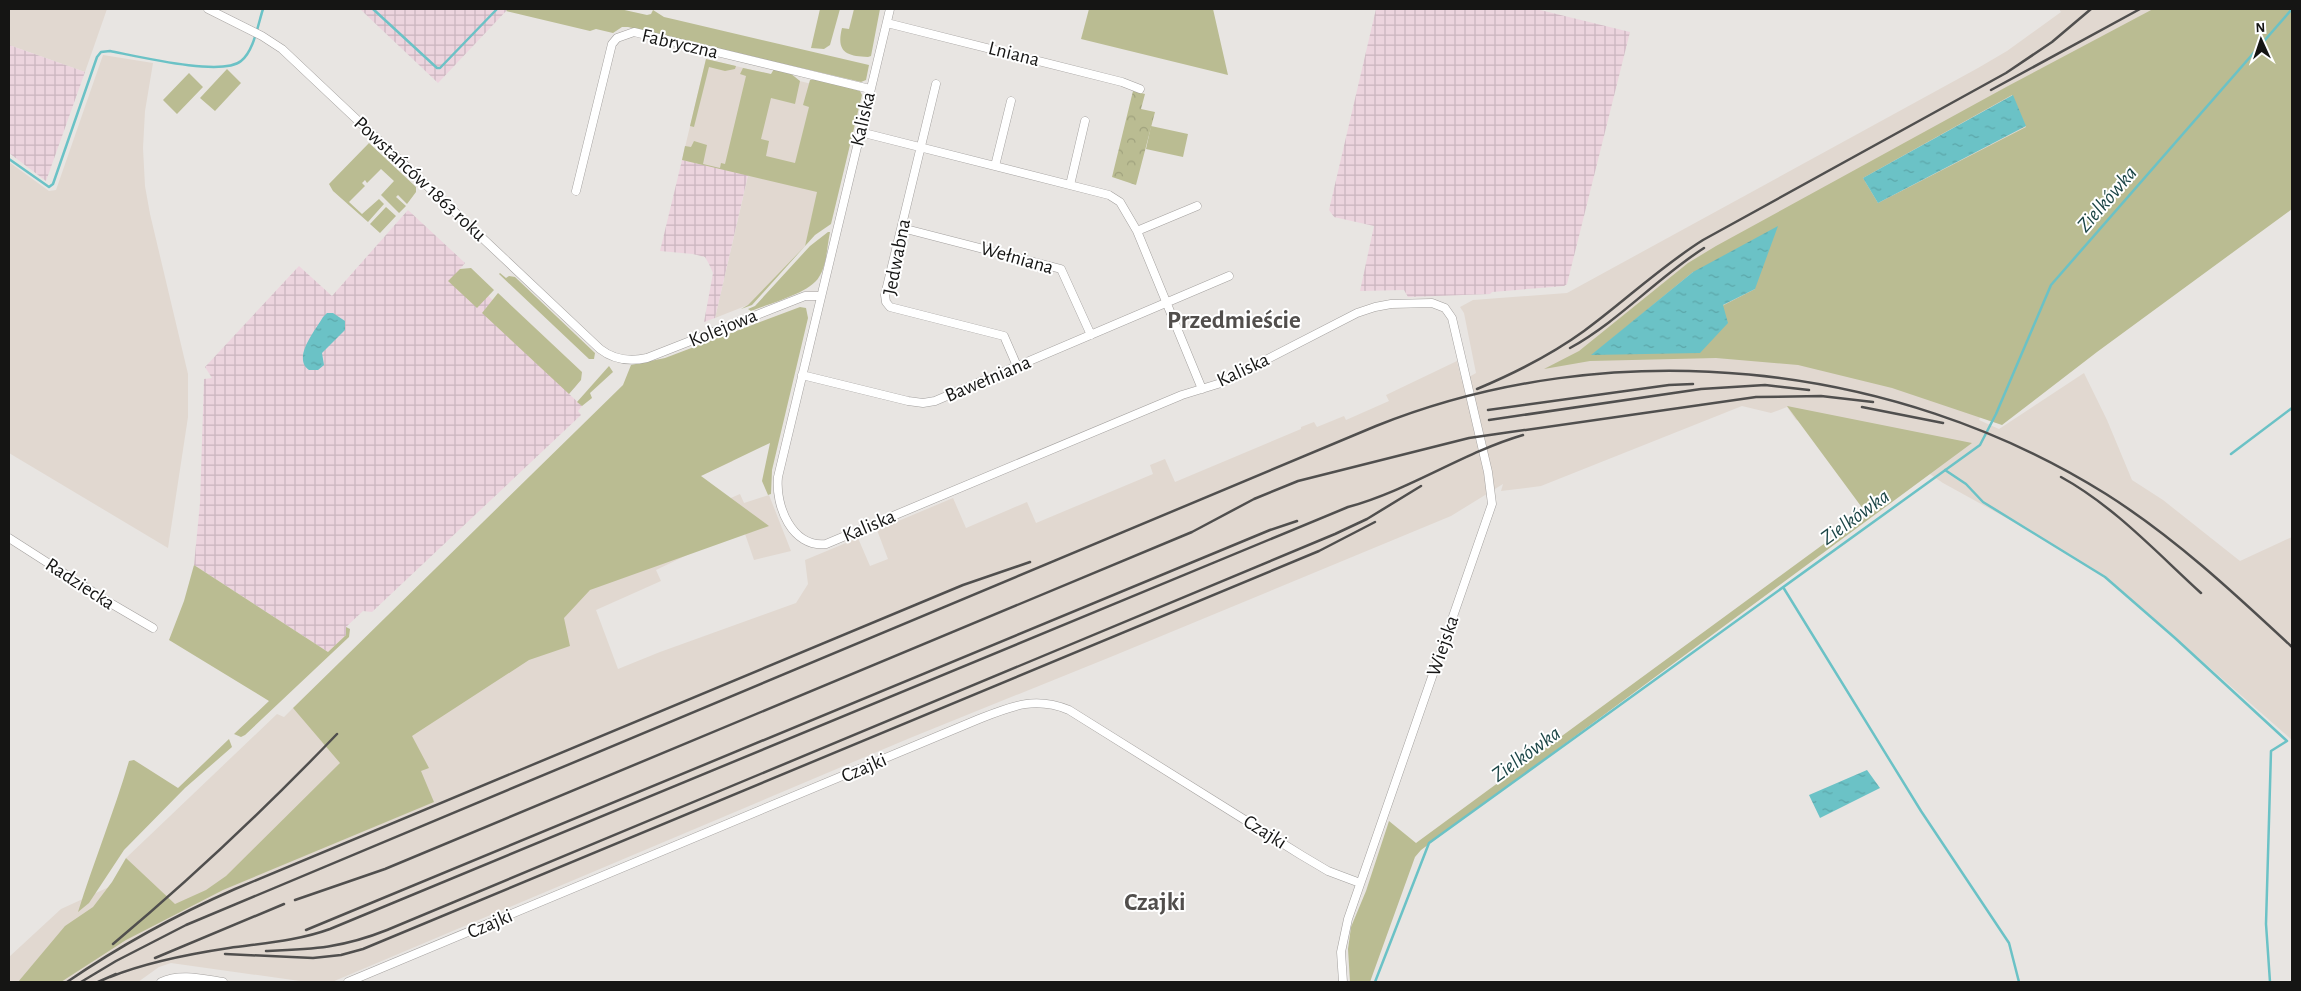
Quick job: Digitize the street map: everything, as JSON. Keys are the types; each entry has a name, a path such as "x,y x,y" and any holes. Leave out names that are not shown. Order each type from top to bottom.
{"street":[{"name":"Powstańców 1863 roku","path":"208,9 262,36 292,58 600,349 614,358 625,360"},
{"name":"Kaliska","path":"890,9 778,474 778,489 784,514 797,535 809,543 826,544 1182,395 1228,379 1357,313 1398,304 1432,303 1445,308"},
{"name":"Lniana","path":"887,23 1122,82 1140,89"},
{"name":"Fabryczna","path":"576,192 605,65 612,44 617,38 626,34 634,32 870,89"},
{"name":"Jedwabna","path":"936,84 885,294 886,302 890,307 1004,336 1017,366"},
{"path":"995,166 1011,101"},
{"path":"1070,185 1085,121"},
{"path":"860,132 1070,185 1117,199 1137,231 1202,389"},
{"path":"1137,231 1197,206"},
{"name":"Wełniana","path":"902,228 1061,268 1091,335"},
{"name":"Bawełniana","path":"802,375 923,403 935,401 1229,276"},
{"name":"Kolejowa","path":"625,360 647,358 805,296 821,296"},
{"name":"Wiejska","path":"1343,982 1340,967 1342,942 1360,883 1492,504 1488,472 1470,392 1452,318 1445,308"},
{"name":"Radziecka","path":"9,538 153,628"},
{"name":"Czajki","path":"348,982 979,719 1027,703 1049,703 1069,710 1301,855 1328,870 1360,883"},
{"path":"161,982 181,977 223,982"}],"shaded area":[{"path":"9,9 107,9 85,72 9,45"},
{"path":"360,9 508,9 438,83"},
{"path":"1376,9 1536,9 1630,32 1567,284 1564,286 1492,292 1490,294 1408,297 1404,290 1360,291 1374,226 1334,217 1329,210"},
{"path":"2059,9 2235,9 2030,293 1979,420 1999,429 2084,373 2107,420 2132,480 2163,500 2240,561 2292,537 2292,740 2111,581 2012,521 1943,483 1886,444 1796,420 1787,407 1771,413 1742,406 1541,486 1501,491 1503,484 1451,516 910,738 332,982 307,982 171,963 159,967 138,982 9,982 9,957 61,909 109,887 132,864 126,858 277,714 284,717 293,708 299,714 665,420 733,461 700,476 726,500 740,494 744,503 769,495 791,551 754,560 743,528 656,570 661,581 596,610 618,669 796,603 808,584 805,560 858,538 870,566 888,559 877,530 953,498 966,528 1027,502 1036,523 1153,474 1150,465 1165,459 1175,482 1314,422 1317,427 1344,416 1346,420 1389,401 1386,395 1457,361 1462,381 1476,373 1464,313 1460,307 1473,300 1567,293 1978,68 2007,51 2061,12"},
{"path":"9,45 85,72 46,181 9,153"},
{"path":"103,55 153,63 145,111 143,148 145,186 188,374 188,417 168,548 9,453 9,162 49,191 56,190"},
{"path":"706,59 842,91 805,246 748,305 715,318 748,176 682,160"},
{"path":"682,160 748,175 715,318 704,322 713,273 705,257 660,251"},
{"path":"408,210 465,263 460,269 579,382 569,394 582,406 578,411 581,415 372,612 363,611 346,627 346,635 328,652 194,565 200,503 204,379 212,378 205,367 299,266 332,296"}],"green space":[{"path":"508,9 620,9 647,15 651,14 653,10 664,17 869,65 866,80 861,82 628,27 622,27 613,33 596,29 590,31 506,11"},
{"path":"820,9 840,9 830,45 824,49 811,48"},
{"path":"854,9 880,9 871,56 868,57 849,54 844,51 840,43 842,28 849,29"},
{"path":"1089,9 1213,9 1228,75 1081,39"},
{"path":"2153,9 2292,9 2292,209 2097,352 2002,425 1892,388 1798,365 1716,358 1590,361 1544,369 1579,351 1688,263 2008,86","holes":["2012,95 2026,127 1878,203 1863,178","1693,272 1755,289 1722,306 1592,355"]},
{"path":"706,59 736,66 735,69 725,71 709,67 694,127 690,126"},
{"path":"743,68 771,74 774,69 790,73 800,81 795,104 771,98 761,139 769,141 766,156 795,163 809,107 803,105 810,80 817,79 860,91 862,95 831,224 815,235 752,305 741,309 748,305 805,246 817,192 682,160 685,146 691,147 694,141 707,145 703,164 720,168 721,163 725,164 746,76 740,74"},
{"path":"227,69 241,83 215,111 200,98"},
{"path":"189,73 203,87 177,114 163,100"},
{"path":"1133,91 1145,94 1141,109 1155,112 1136,185 1112,177"},
{"path":"1151,126 1188,134 1183,157 1146,149"},
{"path":"369,143 416,187 416,192 407,204 398,195 396,197 406,206 399,213 381,195 394,181 381,169 367,183 365,180 362,183 365,186 349,202 362,214 379,199 384,204 368,222 333,191 329,184"},
{"path":"386,207 396,216 380,233 370,224"},
{"path":"830,232 824,267 814,283 788,297 751,311 748,309 755,306 810,246"},
{"path":"471,268 494,290 477,308 448,281 460,269"},
{"path":"500,273 506,278 509,276 515,277 595,353 594,359 589,359"},
{"path":"498,293 582,372 581,380 569,394 482,313"},
{"path":"800,307 806,308 808,318 772,470 771,494 768,495 762,481 770,443 701,476 769,526 590,590 564,618 570,646 529,660 412,736 429,768 421,771 434,802 223,890 126,940 61,982 18,982 65,926 93,907 112,882 126,858 175,904 206,890 226,876 340,763 293,708 623,385 631,365 665,358"},
{"path":"609,366 613,372 590,393 592,398 582,406 577,402"},
{"path":"1787,406 1972,443 1421,850 1415,857 1370,982 1350,982 1348,949 1351,927 1366,891 1389,821 1416,843 1866,513"},
{"path":"194,565 328,652 346,635 346,627 350,629 349,637 241,737 234,734 269,701 169,640 184,601"},
{"path":"229,739 232,747 185,788 124,850 89,903 78,912 129,761 134,760 178,788"}],"water":[{"path":"2013,95 2026,126 1878,203 1863,178"},
{"path":"1778,226 1755,289 1723,305 1728,323 1700,353 1591,355 1693,272"},
{"path":"327,313 333,313 345,321 345,330 322,353 324,365 318,370 309,370 304,365 303,359 307,344 323,317"},
{"path":"1867,770 1880,788 1820,818 1809,795"}],"waterway":[{"path":"9,159 49,187 53,184 97,57 101,52 110,51 178,64 216,67 231,65 241,61 249,51 263,9"},
{"path":"373,9 437,68 440,68 497,9"},
{"name":"Zielkówka","path":"1375,982 1429,843 1980,445 1996,414 2051,285 2292,9"},
{"path":"2231,454 2292,408"},
{"path":"1945,470 1966,484 1983,502 2105,577 2175,638 2287,741 2271,751 2266,924 2270,982"},
{"path":"1783,587 1921,811 2009,943 2019,982"}],"railway":[{"path":"1477,389 1505,377 1559,348 1599,320 1672,261 1703,240 2006,73 2052,42 2091,9"},
{"path":"1991,90 2140,9"},
{"path":"1570,348 1605,325 1670,272 1704,248"},
{"path":"81,982 116,961 186,925 1376,426 1466,396 1559,378 1654,371 1749,374 1843,389 1935,414 2023,449 2106,494 2179,547 2292,647"},
{"path":"1488,410 1669,385 1693,384"},
{"path":"1489,420 1701,389 1765,385 1809,390"},
{"path":"295,900 385,869 1192,532 1254,499 1298,481 1469,438 1756,397 1821,396 1873,402"},
{"path":"1862,407 1943,423"},
{"path":"110,977 168,959 214,950 293,939 330,929 1348,507 1393,491 1479,451 1523,435"},
{"path":"2061,477 2117,516 2201,593"},
{"path":"266,951 342,944 387,930 1335,534 1367,519 1421,486"},
{"path":"306,930 1270,530 1297,521"},
{"path":"225,954 313,958 341,955 363,949 1319,551 1375,522"},
{"path":"67,982 149,931 235,889 963,585 1030,562"},
{"path":"113,944 228,842 337,734"},
{"path":"155,958 284,904"},
{"path":"98,982 116,974"}],"district":[{"name":"Przedmieście","path":"1234,320"},
{"name":"Czajki","path":"1155,902"}]}
